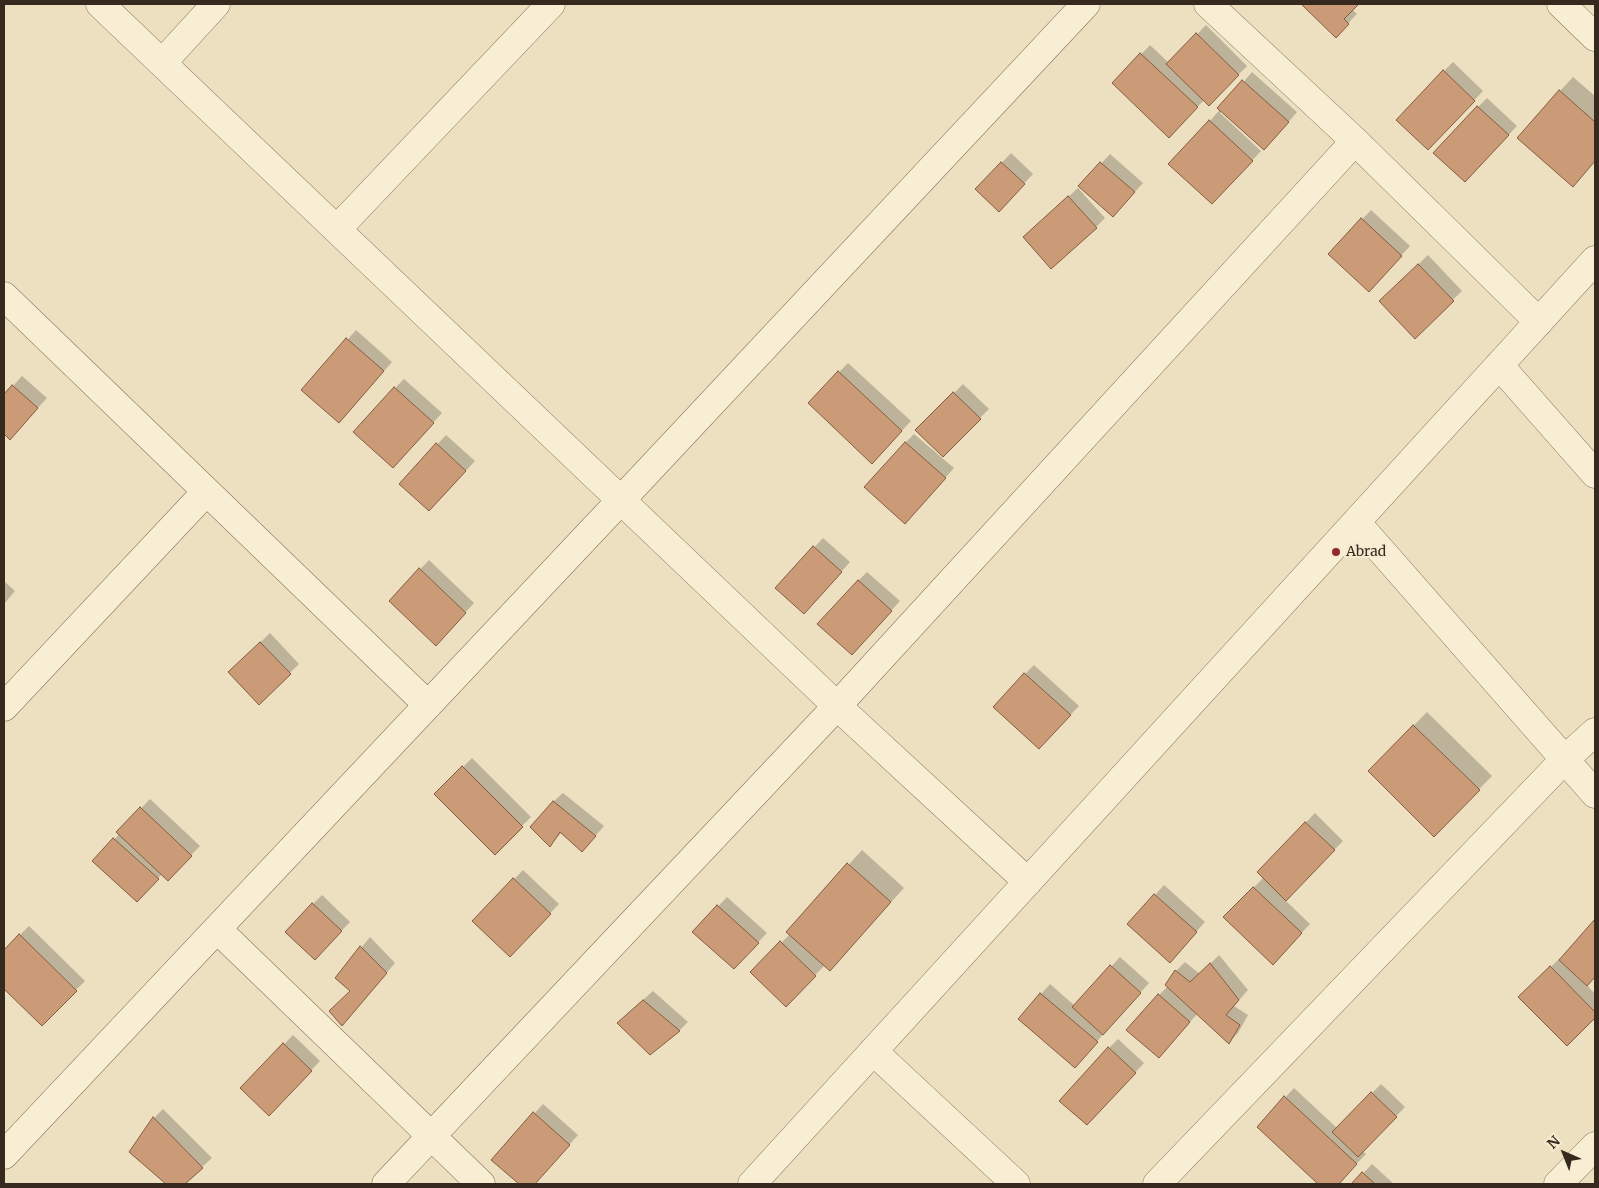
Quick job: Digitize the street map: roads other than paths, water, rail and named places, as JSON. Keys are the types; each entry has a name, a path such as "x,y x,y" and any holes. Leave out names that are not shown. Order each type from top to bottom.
{"street":[{"path":"100,4 837,706 1028,882"},
{"path":"162,62 216,4"},
{"path":"337,229 551,4"},
{"path":"4,1155 1086,4"},
{"path":"1208,4 1355,141 1539,322"},
{"path":"1561,4 1595,37"},
{"path":"386,1184 837,706 1355,141"},
{"path":"752,1184 1595,260"},
{"path":"4,296 428,706"},
{"path":"1499,365 1595,474"},
{"path":"4,707 206,492"},
{"path":"1356,522 1595,794"},
{"path":"1157,1184 1565,759 1595,732"},
{"path":"216,929 482,1184"},
{"path":"873,1051 1016,1184"},
{"path":"1558,1184 1595,1146"}],"place":[{"name":"Abrad","path":"1336,552"}]}
